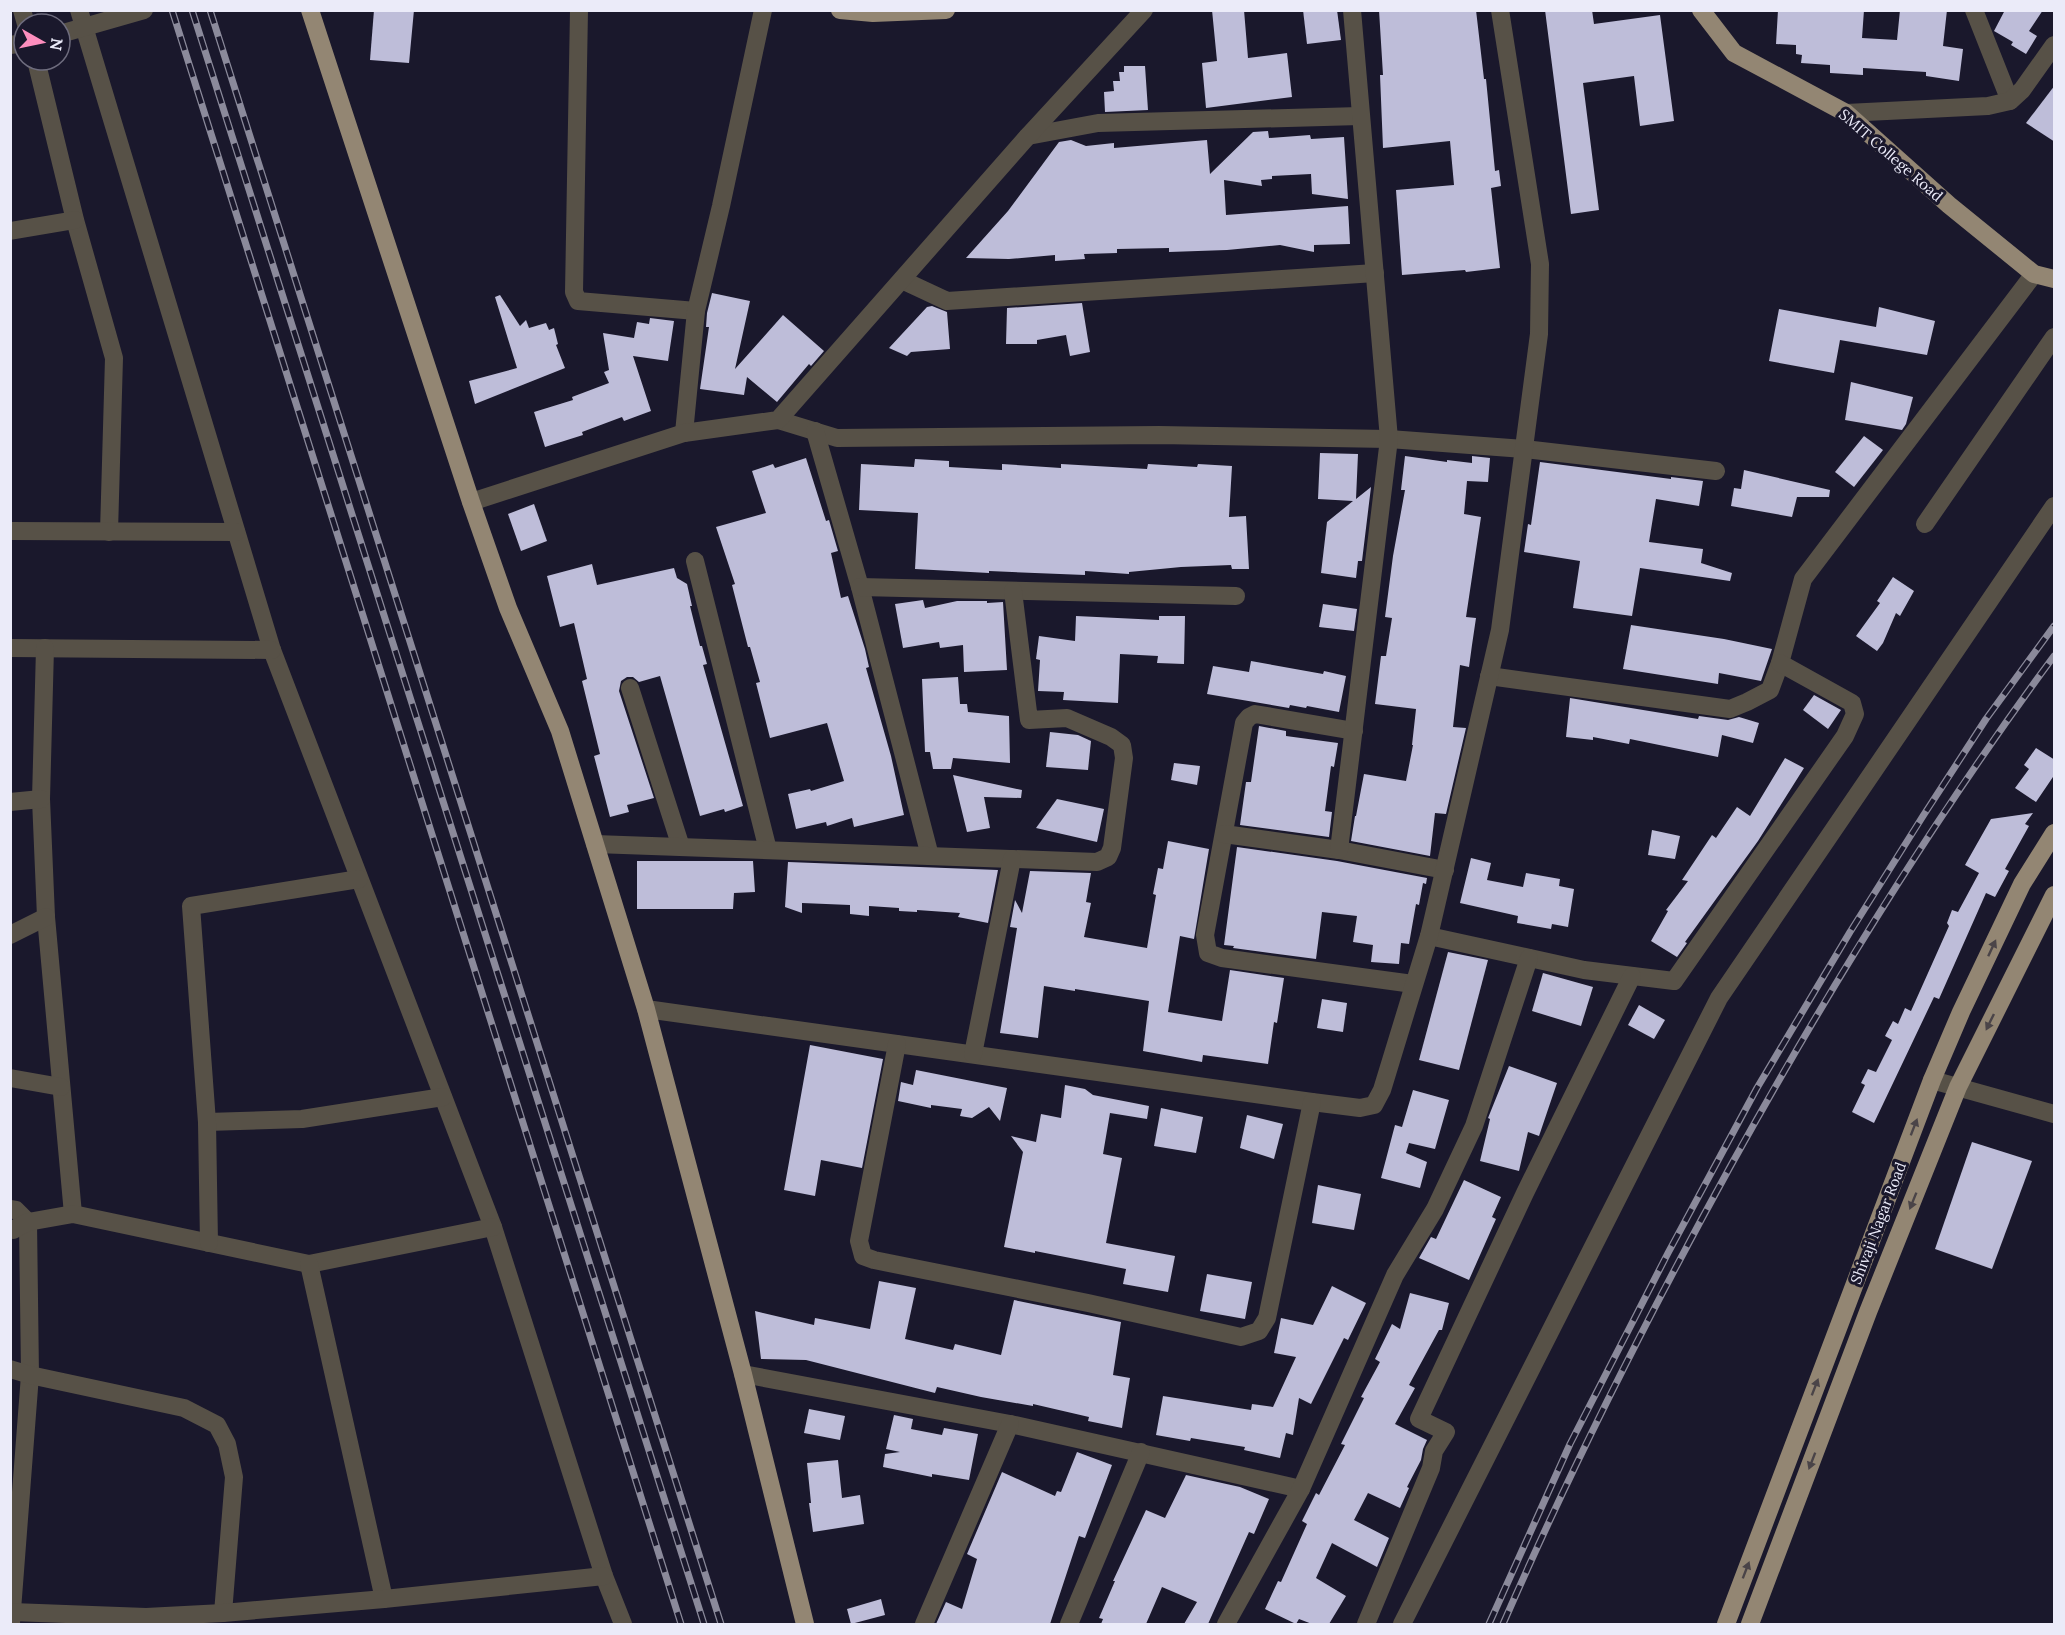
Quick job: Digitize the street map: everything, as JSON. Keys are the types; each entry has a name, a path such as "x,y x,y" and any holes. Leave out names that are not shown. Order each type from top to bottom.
{"main road":[{"path":"310,10 471,502 508,608 560,731 646,1009 743,1374 805,1624"},
{"path":"850,11 873,13 946,10"},
{"name":"SMIT College Road","path":"1701,10 1734,53 1846,113 1949,205 2034,274 2055,279"},
{"name":"Shivaji Nagar Road","path":"1726,1624 1932,1080 1961,1012 2022,884 2055,833"},
{"name":"Shivaji Nagar Road","path":"1750,1624 1868,1312 1958,1087 2055,895"}],"street":[{"path":"79,10 272,650 493,1227 604,1576 623,1624"},
{"path":"72,31 144,10"},
{"path":"579,10 574,292 578,301 696,311"},
{"path":"684,433 696,311 763,10"},
{"path":"778,420 1028,136 1144,10"},
{"path":"1339,850 1389,439 1352,10"},
{"path":"646,1009 1312,1102 1360,1108 1374,1105 1382,1090 1429,936 1500,630 1539,334 1540,264 1500,10"},
{"path":"1974,10 2010,101"},
{"path":"1846,113 1988,106 2010,101 2022,90 2055,45"},
{"path":"39,72 75,220 114,358 109,532"},
{"path":"1028,136 1098,123 1360,116"},
{"path":"10,231 75,220"},
{"path":"902,280 947,301 1375,273"},
{"path":"1489,676 1730,709 1770,690 1780,663 1803,579 2034,274"},
{"path":"1925,524 2055,337"},
{"path":"471,502 684,433 778,420 837,438 1159,435 1389,439 1524,449 1716,471"},
{"path":"815,431 860,587 930,856"},
{"path":"1402,1624 1719,998 2055,506"},
{"path":"10,531 236,532"},
{"path":"695,561 768,850"},
{"path":"860,587 1236,596"},
{"path":"595,844 1097,862 1108,857 1112,848 1124,758 1122,745 1112,737 1067,718 1029,720 1013,591"},
{"path":"10,648 272,650"},
{"path":"45,648 41,799 46,917 73,1214"},
{"path":"1429,936 1584,970 1674,981 1845,736 1855,714 1852,703 1780,663"},
{"path":"630,688 681,847"},
{"path":"1354,731 1255,714 1248,717 1205,935 1208,953 1222,958 1413,984"},
{"path":"10,801 41,799"},
{"path":"1224,834 1339,850 1445,870"},
{"path":"973,1054 1012,859"},
{"path":"208,1243 207,1122 191,906 359,879"},
{"path":"10,935 46,917"},
{"path":"1226,1624 1301,1489 1395,1275 1435,1209 1474,1126 1529,958"},
{"path":"1366,1624 1431,1468 1434,1451 1446,1432 1419,1419 1525,1193 1632,976"},
{"path":"897,1044 859,1241 862,1256 1242,1337 1259,1331 1267,1318 1312,1102"},
{"path":"10,1078 61,1087"},
{"path":"1932,1080 2055,1114"},
{"path":"207,1122 302,1119 443,1097"},
{"path":"10,1209 16,1210 28,1222 30,1376 12,1618 223,1614 604,1576"},
{"path":"10,1229 13,1230 28,1222 73,1214 309,1264 493,1227"},
{"path":"309,1264 384,1599"},
{"path":"10,1337 28,1329"},
{"path":"10,1369 30,1376 184,1408 217,1425 227,1444 234,1477 223,1614"},
{"path":"743,1374 1010,1424 1301,1489"},
{"path":"924,1624 1010,1424"},
{"path":"1069,1624 1141,1452"}],"building":[{"path":"374,10 414,10 409,63 370,60"},
{"path":"1212,10 1244,10 1248,58 1287,53 1292,97 1206,108 1202,63 1217,61"},
{"path":"1303,10 1337,10 1341,40 1307,44"},
{"path":"1379,10 1476,10 1484,79 1486,79 1495,171 1499,170 1501,186 1491,188 1500,268 1402,275 1396,190 1454,185 1450,141 1383,148 1380,75 1383,75"},
{"path":"1545,10 1592,10 1594,24 1660,15 1674,121 1640,126 1634,76 1583,83 1599,210 1571,214"},
{"path":"1778,10 1864,10 1862,38 1897,40 1900,10 1947,10 1943,46 1963,49 1959,81 1926,76 1926,72 1863,68 1863,75 1830,73 1830,65 1801,63 1802,55 1796,54 1796,45 1776,44"},
{"path":"2005,10 2043,10 2029,31 2037,36 2026,54 2011,45 2013,42 1994,31"},
{"path":"1124,66 1145,66 1148,110 1105,112 1104,92 1114,91 1113,81 1120,81 1119,72 1124,72"},
{"path":"2055,85 2055,142 2026,123"},
{"path":"1268,131 1269,138 1310,135 1311,139 1344,137 1348,199 1312,194 1311,174 1272,176 1272,179 1261,180 1262,186 1224,180 1226,215 1348,206 1350,244 1314,245 1314,252 1280,245 1169,252 1169,248 1117,249 1117,253 1084,254 1085,259 1055,261 1055,255 1009,259 966,258 1008,211 1059,142 1071,140 1086,146 1114,143 1114,148 1207,140 1210,174 1253,132"},
{"path":"712,293 750,301 735,369 783,315 824,351 811,366 809,364 777,402 747,377 744,395 700,389 709,327 706,327 707,313"},
{"path":"500,295 520,326 526,320 529,328 546,323 549,330 554,328 558,344 556,345 565,368 475,404 469,381 517,368 495,297"},
{"path":"1082,303 1090,352 1070,356 1066,335 1037,340 1037,344 1006,344 1007,308"},
{"path":"932,306 947,312 950,349 911,352 907,356 889,348 927,307"},
{"path":"1879,307 1935,321 1927,355 1840,340 1834,373 1769,361 1779,309 1876,327"},
{"path":"650,318 674,321 668,361 633,356 651,411 624,421 622,417 582,432 583,435 545,447 534,412 573,400 572,397 609,383 604,372 609,370 603,333 634,338 637,322 649,324"},
{"path":"1851,382 1913,397 1906,424 1902,430 1845,420"},
{"path":"1864,436 1883,450 1854,487 1835,472"},
{"path":"1320,453 1358,454 1356,499 1371,487 1362,561 1358,561 1356,578 1321,573 1327,522 1353,501 1318,499"},
{"path":"1405,456 1472,463 1472,456 1490,458 1488,482 1467,481 1464,514 1481,517 1466,617 1476,618 1469,667 1460,665 1453,727 1466,728 1446,814 1435,813 1430,856 1351,841 1364,774 1406,781 1413,745 1416,709 1375,704 1381,656 1386,656 1392,618 1385,617 1405,490 1401,490"},
{"path":"806,458 838,551 831,553 841,598 848,596 865,649 869,667 866,668 891,756 904,815 854,827 852,818 827,826 826,822 796,829 788,794 810,789 811,791 844,781 827,723 770,738 756,683 760,682 750,647 748,647 732,585 735,584 716,527 766,513 752,471 773,464 775,468"},
{"path":"915,459 949,461 949,467 1002,470 1002,464 1061,468 1061,464 1147,469 1148,464 1197,467 1198,464 1232,466 1229,517 1246,516 1249,569 1232,569 1231,565 1181,567 1129,572 1129,574 1085,571 1085,575 915,569 918,513 859,510 861,464 914,467"},
{"path":"1540,462 1703,481 1699,506 1656,499 1649,542 1703,549 1701,563 1732,573 1730,581 1640,568 1632,616 1573,608 1580,561 1524,552 1528,524 1531,525"},
{"path":"1744,470 1830,490 1829,497 1797,497 1792,517 1731,506 1734,488 1741,489"},
{"path":"534,504 547,541 521,551 508,514"},
{"path":"592,564 597,585 674,568 677,578 687,584 700,646 702,646 707,664 703,665 743,806 700,816 660,676 639,682 633,677 627,677 621,681 619,691 654,798 627,805 629,812 610,817 594,756 600,754 582,681 587,679 574,623 560,627 547,576"},
{"path":"1893,577 1914,591 1900,616 1896,613 1877,651 1856,636 1880,603 1877,601"},
{"path":"923,600 925,608 957,601 1003,602 1007,670 964,672 963,645 940,648 939,642 903,648 895,604"},
{"path":"1323,604 1357,609 1354,631 1319,627"},
{"path":"1076,616 1159,620 1159,616 1185,616 1184,664 1157,663 1158,656 1120,654 1118,703 1063,700 1064,692 1038,691 1040,660 1036,659 1039,636 1075,641"},
{"path":"1631,625 1724,639 1772,649 1761,681 1719,673 1718,684 1623,669"},
{"path":"1251,661 1346,676 1339,712 1307,706 1306,708 1290,705 1289,708 1207,694 1213,666 1249,672"},
{"path":"958,677 960,704 967,704 968,712 1009,716 1010,763 953,758 951,769 933,769 930,752 925,752 922,679"},
{"path":"1814,695 1841,710 1828,729 1803,710"},
{"path":"1570,698 1698,719 1699,716 1728,720 1739,717 1759,723 1753,743 1722,735 1718,757 1630,739 1629,744 1593,737 1593,740 1566,737"},
{"path":"1259,726 1286,731 1286,736 1338,743 1334,767 1331,766 1325,811 1332,812 1329,837 1240,825 1246,782 1251,782"},
{"path":"1050,732 1078,735 1091,741 1088,770 1046,767"},
{"path":"2036,748 2055,760 2055,774 2036,802 2015,788 2029,769 2024,765"},
{"path":"1785,758 1804,768 1758,841 1685,942 1687,943 1677,957 1651,941 1668,911 1666,910 1688,881 1682,880 1712,835 1716,838 1737,807 1750,816"},
{"path":"1174,763 1200,766 1197,785 1171,780"},
{"path":"953,775 1022,790 1021,798 984,797 990,828 967,832"},
{"path":"1057,799 1104,809 1097,842 1036,828"},
{"path":"2033,813 2025,824 2029,826 2005,869 2009,871 1995,897 1986,893 1939,999 1934,997 1874,1123 1852,1112 1865,1085 1861,1083 1868,1069 1876,1072 1892,1040 1885,1036 1893,1021 1898,1024 1905,1008 1911,1011 1949,926 1947,923 1952,910 1958,912 1979,873 1965,865 1991,819"},
{"path":"1652,830 1680,836 1675,859 1648,855"},
{"path":"1168,841 1209,849 1194,939 1180,936 1168,1012 1222,1021 1230,970 1284,978 1268,1064 1203,1055 1202,1062 1143,1051 1149,1001 1075,989 1075,991 1044,986 1038,1038 1000,1033 1017,928 1010,927 1015,900 1022,913 1030,871 1091,873 1086,902 1091,903 1084,937 1147,948 1158,868 1163,869"},
{"path":"1237,847 1337,861 1427,878 1426,884 1423,883 1419,905 1416,904 1409,944 1401,943 1399,964 1371,962 1373,945 1353,942 1357,916 1322,912 1316,959 1224,945"},
{"path":"1471,858 1491,863 1487,880 1523,887 1526,873 1560,879 1559,886 1574,889 1568,927 1552,924 1551,929 1517,923 1518,916 1460,903"},
{"path":"637,861 753,861 755,892 734,893 733,909 637,909"},
{"path":"788,862 998,870 988,923 958,917 960,913 899,911 899,908 869,906 869,916 850,914 850,905 802,903 802,913 785,907"},
{"path":"1448,952 1488,960 1459,1070 1419,1060"},
{"path":"1543,973 1593,987 1581,1026 1532,1011"},
{"path":"1322,999 1347,1003 1343,1032 1317,1028"},
{"path":"1639,1005 1665,1020 1654,1039 1628,1025"},
{"path":"810,1045 883,1059 862,1168 821,1160 815,1196 784,1190"},
{"path":"1509,1066 1557,1083 1539,1136 1528,1132 1519,1171 1480,1161 1490,1119 1488,1118"},
{"path":"916,1070 1007,1088 1000,1121 989,1107 972,1118 960,1116 962,1109 931,1105 931,1108 898,1101 901,1082 913,1085"},
{"path":"1065,1085 1085,1089 1093,1095 1149,1106 1147,1119 1110,1113 1103,1154 1122,1158 1106,1243 1175,1256 1168,1292 1123,1284 1126,1269 1004,1247 1023,1152 1011,1136 1036,1142 1041,1114 1061,1118"},
{"path":"1413,1090 1449,1100 1435,1149 1409,1143 1406,1153 1427,1162 1420,1188 1381,1178 1395,1125 1402,1127"},
{"path":"1161,1108 1203,1117 1196,1153 1154,1146"},
{"path":"1247,1115 1283,1124 1274,1159 1240,1148"},
{"path":"1972,1142 2032,1161 1992,1269 1935,1249"},
{"path":"1464,1180 1501,1197 1492,1217 1496,1219 1469,1280 1419,1258 1431,1237 1436,1239"},
{"path":"1318,1185 1361,1194 1354,1230 1312,1223"},
{"path":"1207,1274 1252,1282 1245,1319 1200,1311"},
{"path":"879,1281 916,1288 905,1339 953,1350 955,1344 1001,1355 1014,1300 1121,1322 1113,1375 1130,1378 1122,1428 1088,1421 1089,1417 1033,1404 1033,1406 981,1397 937,1387 935,1393 806,1360 761,1359 755,1311 814,1325 815,1318 870,1329"},
{"path":"1332,1286 1366,1303 1348,1340 1344,1338 1311,1404 1299,1398 1293,1435 1286,1433 1280,1458 1244,1450 1245,1447 1156,1435 1163,1396 1251,1410 1252,1404 1273,1407 1296,1357 1274,1353 1281,1318 1313,1325"},
{"path":"1410,1293 1449,1303 1442,1330 1439,1330 1409,1385 1415,1388 1395,1424 1427,1440 1421,1460 1407,1487 1409,1488 1400,1508 1368,1493 1354,1520 1389,1538 1377,1567 1332,1543 1316,1578 1346,1596 1329,1624 1312,1624 1299,1619 1296,1624 1265,1609 1278,1581 1281,1582 1307,1524 1302,1521 1316,1493 1319,1495 1345,1445 1341,1444 1364,1398 1361,1397 1380,1362 1375,1359 1392,1324 1400,1329"},
{"path":"809,1409 845,1416 840,1440 804,1433"},
{"path":"894,1415 913,1419 911,1429 942,1435 944,1428 978,1434 969,1480 932,1474 932,1477 883,1467 885,1454 900,1452 886,1449"},
{"path":"1077,1452 1112,1465 1085,1538 1079,1536 1050,1624 936,1624 946,1602 962,1609 977,1559 967,1554 1002,1472 1055,1496 1057,1491 1061,1492"},
{"path":"838,1460 842,1498 860,1495 864,1524 813,1532 807,1463"},
{"path":"1186,1475 1240,1487 1269,1499 1254,1534 1249,1532 1208,1624 1184,1624 1197,1602 1162,1587 1146,1624 1101,1624 1103,1619 1099,1618 1115,1581 1113,1581 1146,1510 1165,1518"},
{"path":"881,1599 885,1615 851,1624 847,1609"}],"railway":[{"path":"172,10 681,1624"},
{"path":"192,10 704,1624"},
{"path":"210,10 721,1624"},
{"path":"1489,1624 1570,1444 1668,1253 1757,1088 1850,932 1923,816 1986,719 2054,626"},
{"path":"1503,1624 1611,1393 1699,1223 1767,1101 1844,970 1925,842 2054,656"}]}
